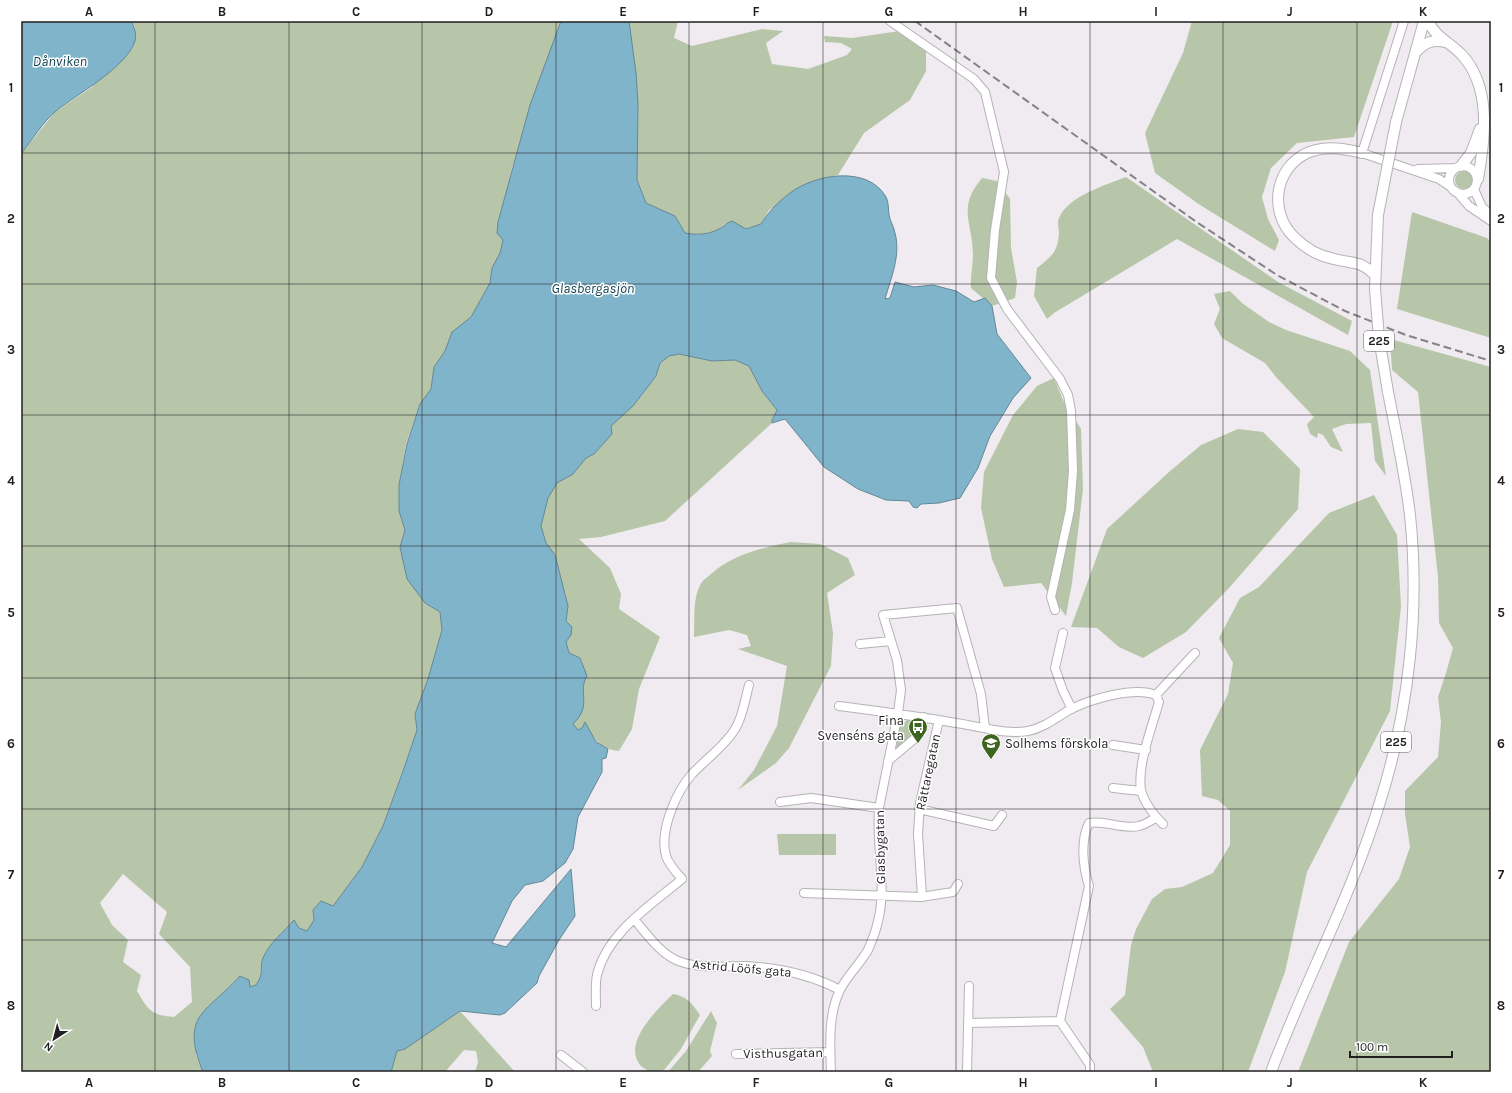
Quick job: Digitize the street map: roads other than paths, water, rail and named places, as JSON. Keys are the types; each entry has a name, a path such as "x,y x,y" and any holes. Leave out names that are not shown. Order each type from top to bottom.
{"main road":[{"name":"225","path":"1271,1072 1348,888 1380,804 1389,772 1406,694 1413,617 1412,540 1405,479 1379,338 1375,275 1378,215 1396,122 1424,21"},
{"path":"1428,21 1445,42 1464,57 1476,74 1482,95 1483,120 1481,158 1478,179"},
{"path":"1414,54 1428,42 1439,40 1445,42"},
{"path":"1458,167 1471,153 1483,120"},
{"path":"1362,153 1335,148 1320,149 1307,153 1292,163 1279,184 1277,199 1278,209 1284,224 1300,243 1325,257 1356,262 1366,266 1375,275"},
{"path":"1356,262 1376,248"}],"street":[{"path":"890,21 926,44 974,79 985,92 1004,172 995,230 991,278 1008,309 1060,379 1068,395 1071,411 1073,471 1070,510 1051,597 1055,610"},
{"path":"1404,21 1362,153 1439,179 1454,190 1469,206 1491,221"},
{"path":"1403,166 1422,169 1470,167 1478,179 1474,189 1466,194 1454,190"},
{"path":"1454,190 1450,177 1458,167"},
{"path":"1474,189 1482,207 1491,215"},
{"name":"Glasbygatan","path":"831,1072 830,1052 834,1008 840,990 868,950 879,920 881,896 878,821 879,808 900,700 900,680 883,614 957,608 982,694 986,728"},
{"path":"1063,633 1055,668 1063,692 1072,709"},
{"path":"860,644 891,641"},
{"path":"1156,695 1195,653"},
{"path":"596,1006 596,982 602,961 620,934 634,919 682,879 668,860 665,851 666,836 672,809 688,778 736,728 749,685"},
{"path":"839,706 898,713 1006,731 1026,731 1044,725 1072,709 1097,699 1130,692 1146,692 1156,695"},
{"path":"1156,695 1159,702 1146,750 1142,772 1142,791 1156,818 1163,824"},
{"path":"888,761 919,735 924,717"},
{"name":"Rättaregatan","path":"922,897 918,834 919,809 922,785 939,720"},
{"path":"1113,745 1146,750"},
{"path":"1114,788 1142,791"},
{"path":"780,802 811,798 879,808"},
{"path":"919,809 994,826 1002,815"},
{"path":"1090,1072 1090,1065 1060,1021 1089,886 1084,869 1085,831 1089,823 1098,821 1122,827 1139,826 1156,818"},
{"path":"804,893 922,897 953,892 958,884"},
{"name":"Astrid Lööfs gata","path":"634,919 666,953 680,962 693,965 747,966 790,971 810,977 840,990"},
{"path":"967,1072 969,986"},
{"path":"968,1022 1060,1021"},
{"name":"Visthusgatan","path":"736,1054 830,1052"},
{"path":"561,1055 583,1072"}],"water":[{"name":"Dånviken","path":"21,21 131,21 136,36 130,51 122,61 112,71 51,115 21,154"},
{"name":"Glasbergasjön","path":"561,21 629,21 636,73 638,104 637,180 646,203 675,216 685,233 698,234 711,232 732,221 746,229 761,224 778,203 786,196 801,186 813,181 827,177 841,176 867,180 878,187 887,199 889,213 897,241 896,258 885,299 890,298 895,282 914,287 933,285 956,291 974,302 985,298 992,306 997,334 1031,378 1013,398 990,436 978,468 960,498 939,503 921,504 917,508 913,507 909,501 886,500 858,489 824,467 785,419 772,423 777,410 762,391 749,366 735,360 712,361 679,354 669,356 660,363 656,376 633,406 611,426 612,434 594,454 586,458 573,474 557,483 548,498 541,526 546,543 555,555 568,606 566,621 572,627 571,635 566,642 569,653 580,658 587,676 583,688 584,705 579,717 573,724 578,730 582,728 585,722 596,742 608,749 606,758 602,759 602,772 578,817 573,849 565,863 543,881 525,885 512,901 492,943 506,947 571,869 575,916 559,940 539,976 537,983 505,1013 500,1015 460,1011 405,1049 397,1051 391,1072 203,1072 194,1038 195,1027 200,1017 207,1008 240,976 249,980 250,987 256,985 261,974 263,958 273,943 294,920 299,928 307,931 314,920 313,910 321,901 333,906 362,867 383,826 417,730 415,714 428,679 442,630 440,612 425,603 407,579 400,547 405,530 399,511 399,485 407,444 420,404 431,389 434,367 445,351 452,332 471,317 490,283 492,268 500,253 503,240 497,233 498,222 530,105"}],"railway":[{"path":"915,21 1198,223 1277,275 1345,311 1406,335 1491,361"}],"place":[{"name":"Fina Svenséns gata","path":"918,744"},
{"name":"Solhems förskola","path":"991,760"}]}
